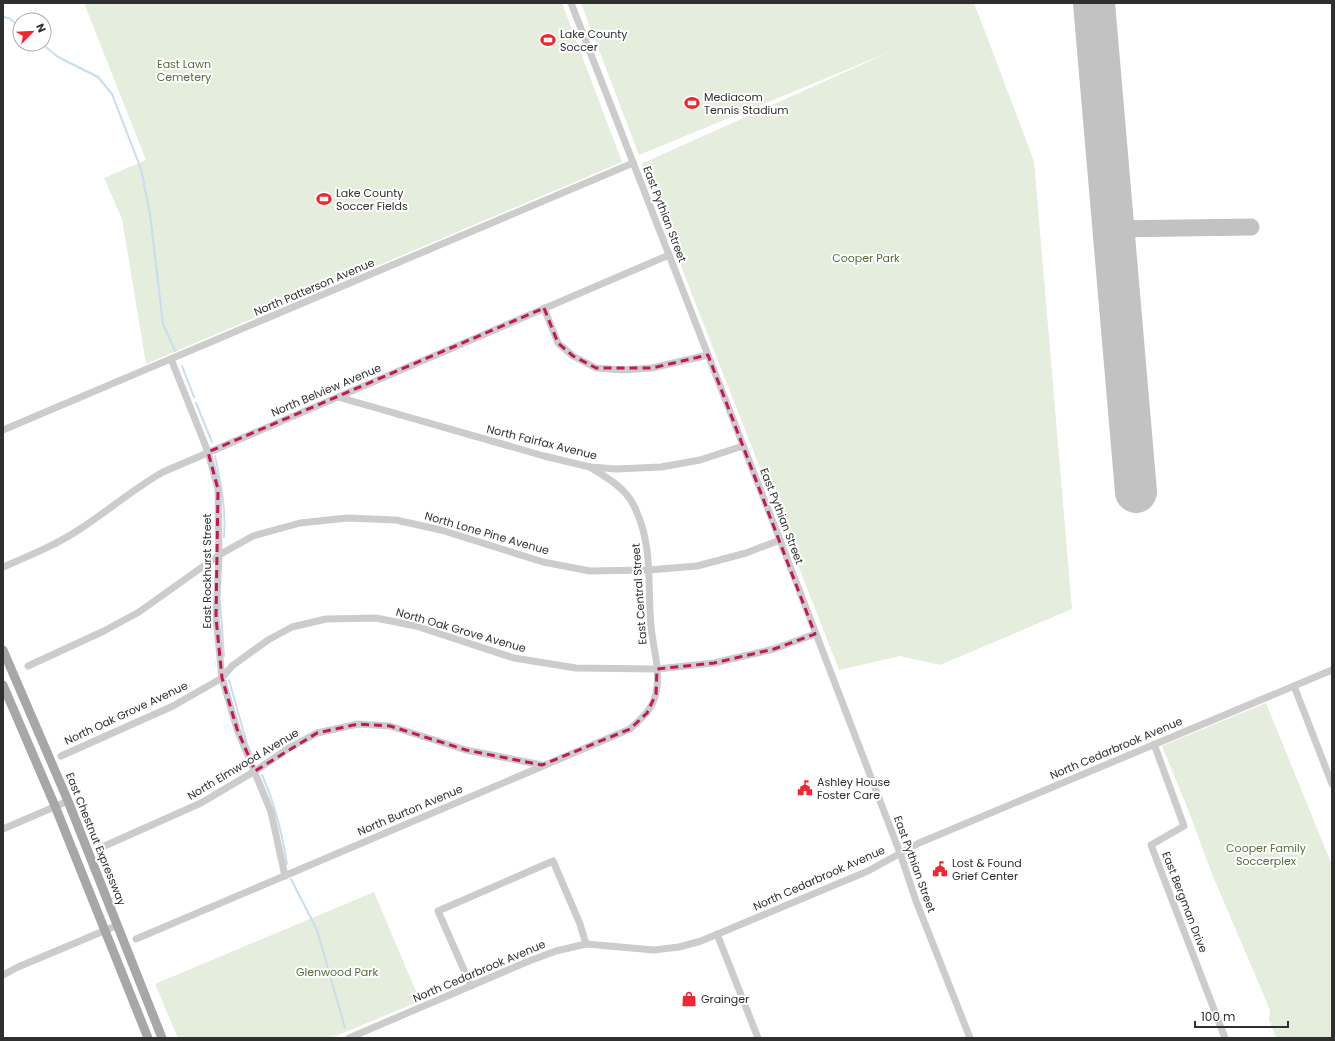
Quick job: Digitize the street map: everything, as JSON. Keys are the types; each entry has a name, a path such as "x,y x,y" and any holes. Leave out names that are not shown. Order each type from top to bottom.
{"main road":[{"name":"East Chestnut Expressway","path":"3,650 68,801 162,1038"},
{"path":"3,685 55,806 148,1038"}],"street":[{"name":"East Pythian Street","path":"571,3 780,540 900,853 916,901 970,1038"},
{"name":"North Patterson Avenue","path":"3,430 633,163"},
{"name":"North Belview Avenue","path":"3,567 64,539 96,519 148,480 163,472 669,255"},
{"path":"544,308 558,343 573,356 596,368 623,370 652,368 708,355"},
{"name":"East Rockhurst Street","path":"171,359 208,452 218,489 219,554 216,618 222,678 236,729 271,812 285,876"},
{"name":"North Fairfax Avenue","path":"338,397 522,450 590,467 661,467 700,460 743,446"},
{"name":"East Central Street","path":"590,467 615,483 632,503 645,534 649,570 651,626 657,669"},
{"path":"615,483 616,468"},
{"name":"North Lone Pine Avenue","path":"28,666 104,631 139,612 219,554 253,536 300,522 347,518 396,520 441,530 543,562 590,570 649,570 697,566 746,553 780,540"},
{"name":"North Oak Grove Avenue","path":"61,756 173,706 222,678 232,666 268,640 292,627 326,619 376,618 416,626 514,658 576,668 657,669 714,663 774,648 815,634"},
{"name":"North Burton Avenue","path":"136,940 542,765 630,729 648,713 656,694 657,669"},
{"name":"North Cedarbrook Avenue","path":"349,1038 544,955 586,944 654,950 691,944 868,870 919,843 1332,670"},
{"path":"1294,686 1332,784"},
{"name":"North Elmwood Avenue","path":"100,848 201,803 255,771 289,748 317,733 358,724 390,726 466,750 542,765"},
{"name":"East Bergman Drive","path":"1154,744 1184,826 1151,845 1225,1038"},
{"path":"518,760 520,775"},
{"path":"3,829 68,801"},
{"path":"471,986 438,911 553,861 580,924 586,944"},
{"path":"3,975 23,964 118,925"},
{"path":"717,934 758,1038"}],"highlighted area":[{"path":"544,308 558,343 573,356 596,368 652,368 708,355 815,634 774,649 714,663 657,669 656,694 647,713 630,729 542,765 466,750 390,726 358,724 317,733 255,771 237,729 222,678 216,618 218,489 208,452"}],"green space":[{"name":"Lake County Soccer Fields","path":"84,3 562,3 622,162 146,364 122,219 104,178 146,160"},
{"name":"Cooper Park","path":"581,3 974,3 1034,161 1072,609 940,665 900,656 839,670 641,164 892,51 639,155"},
{"name":"Cooper Family Soccerplex","path":"1266,703 1332,865 1332,1038 1276,1038 1269,1020 1270,1010 1212,874 1162,746"},
{"name":"Glenwood Park","path":"374,892 420,1001 331,1038 178,1038 155,984"}],"waterway":[{"path":"3,17 9,18 12,20"},
{"path":"52,52 58,57 98,77 112,94 141,169 150,214 163,324 175,351"},
{"path":"182,366 194,397"},
{"path":"196,403 212,442"},
{"path":"215,456 222,496 224,537"},
{"path":"220,602 224,656"},
{"path":"229,680 247,744 254,759"},
{"path":"262,775 278,819 287,864"},
{"path":"291,879 317,930 345,1028"}],"taxiway":[{"path":"1113,229 1251,227"}],"runway":[{"path":"1094,3 1136,492"}],"place":[{"name":"Lake County Soccer","path":"548,40"},
{"name":"Mediacom Tennis Stadium","path":"692,103"},
{"name":"Lake County Soccer Fields","path":"324,199"},
{"name":"Ashley House Foster Care","path":"805,788"},
{"name":"Lost & Found Grief Center","path":"940,869"},
{"name":"Grainger","path":"689,999"}],"park label":[{"name":"East Lawn Cemetery","path":"184,70"}]}
